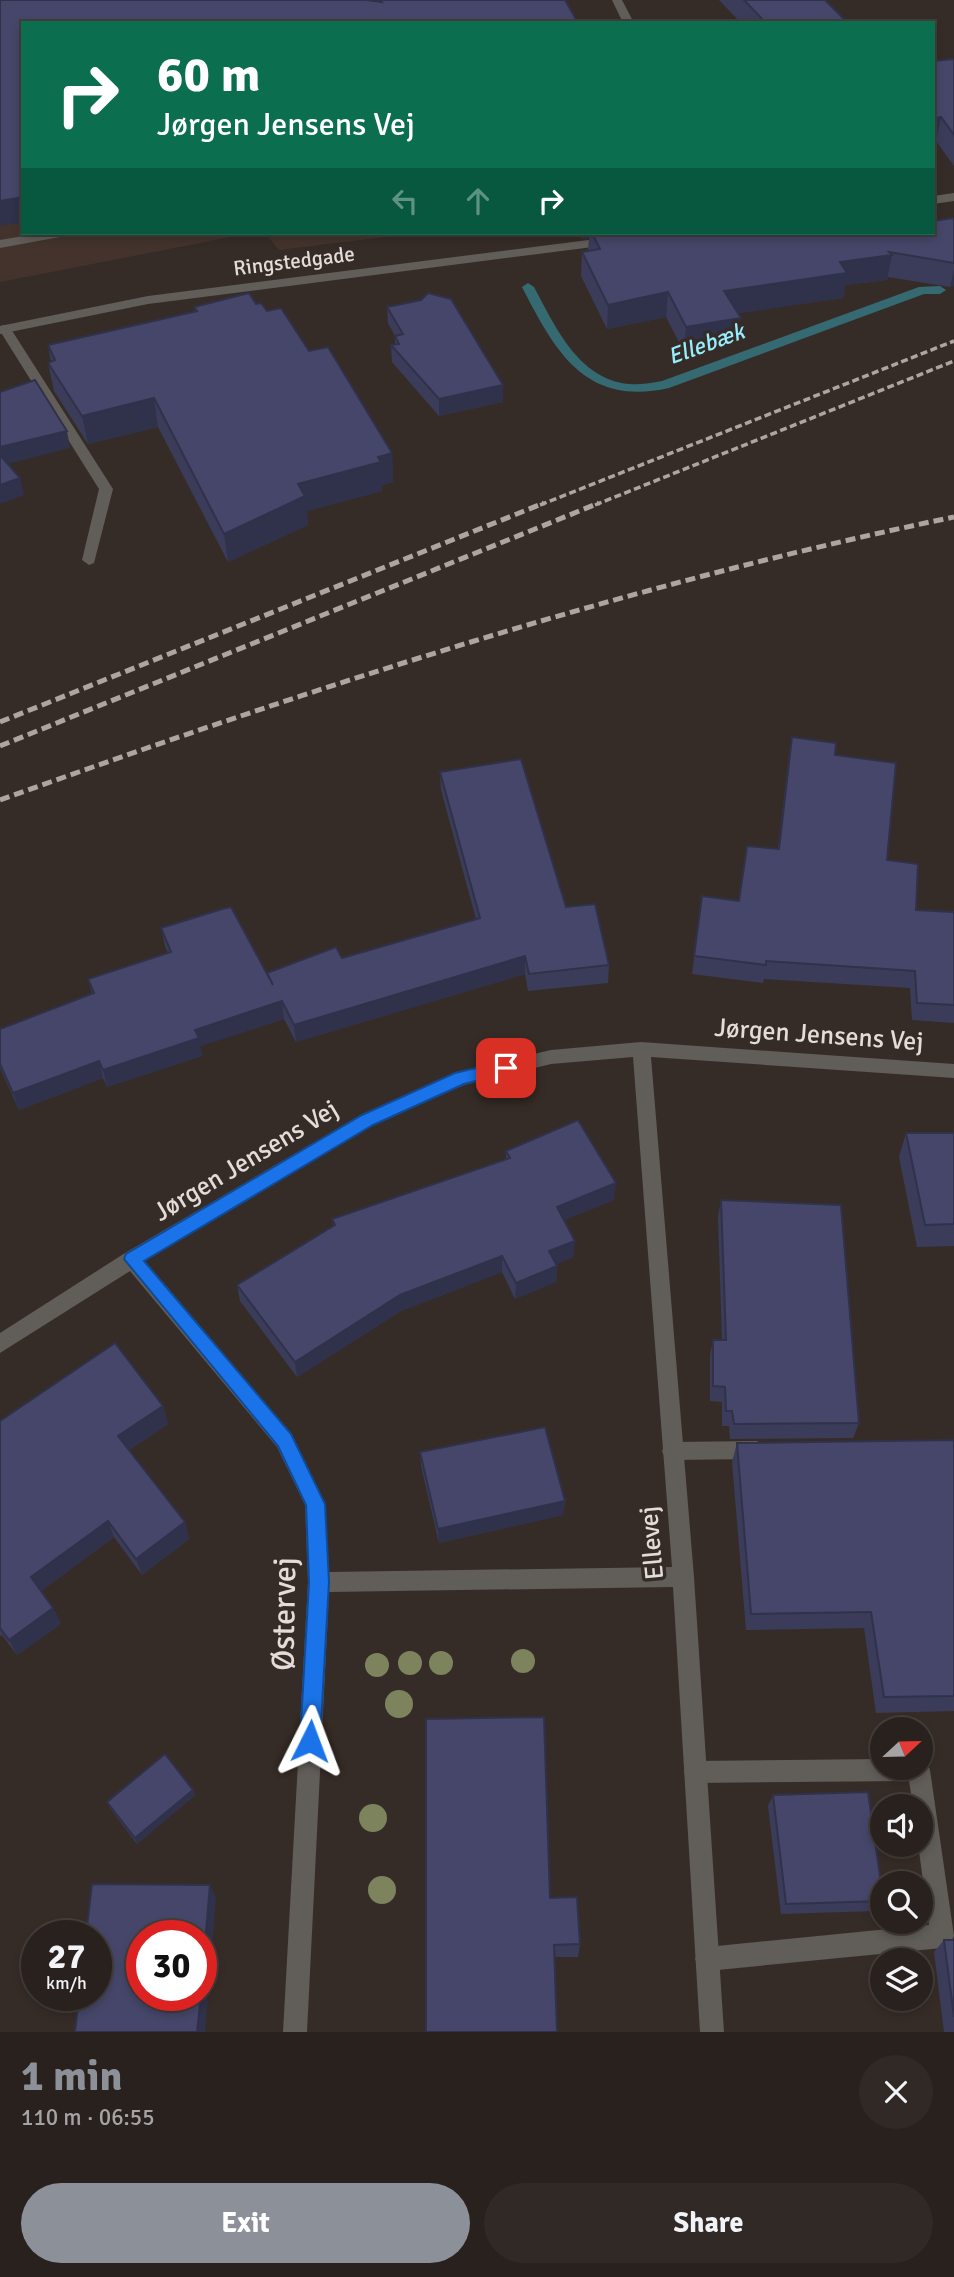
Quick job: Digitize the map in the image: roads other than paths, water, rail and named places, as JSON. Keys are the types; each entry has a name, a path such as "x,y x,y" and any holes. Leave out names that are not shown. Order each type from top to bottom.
{"street":[{"path":"617,0 628,21"},
{"path":"935,200 954,197"},
{"path":"0,244 49,235"},
{"name":"Ringstedgade","path":"2,330 148,300 623,240"},
{"path":"2,330 106,489 89,560"},
{"name":"Jørgen Jensens Vej","path":"0,1344 132,1259 368,1120 461,1078 551,1057 641,1049 954,1071"},
{"name":"Ellevej","path":"641,1049 683,1577 712,2032"},
{"name":"Østervej","path":"132,1259 284,1440 315,1504 319,1582 295,2032"},
{"path":"672,1451 780,1450"},
{"path":"319,1582 683,1577"},
{"path":"695,1772 919,1770 942,1936 707,1959"}],"waterway":[{"name":"Ellebæk","path":"528,287 555,336 577,364 590,375 607,383 630,388 664,385 923,290 940,290"}],"railway":[{"path":"540,505 954,341"},
{"path":"595,505 954,361"},
{"path":"0,722 544,503"},
{"path":"0,746 599,503"},
{"path":"0,800 353,679 592,606 832,544 954,517"}]}
